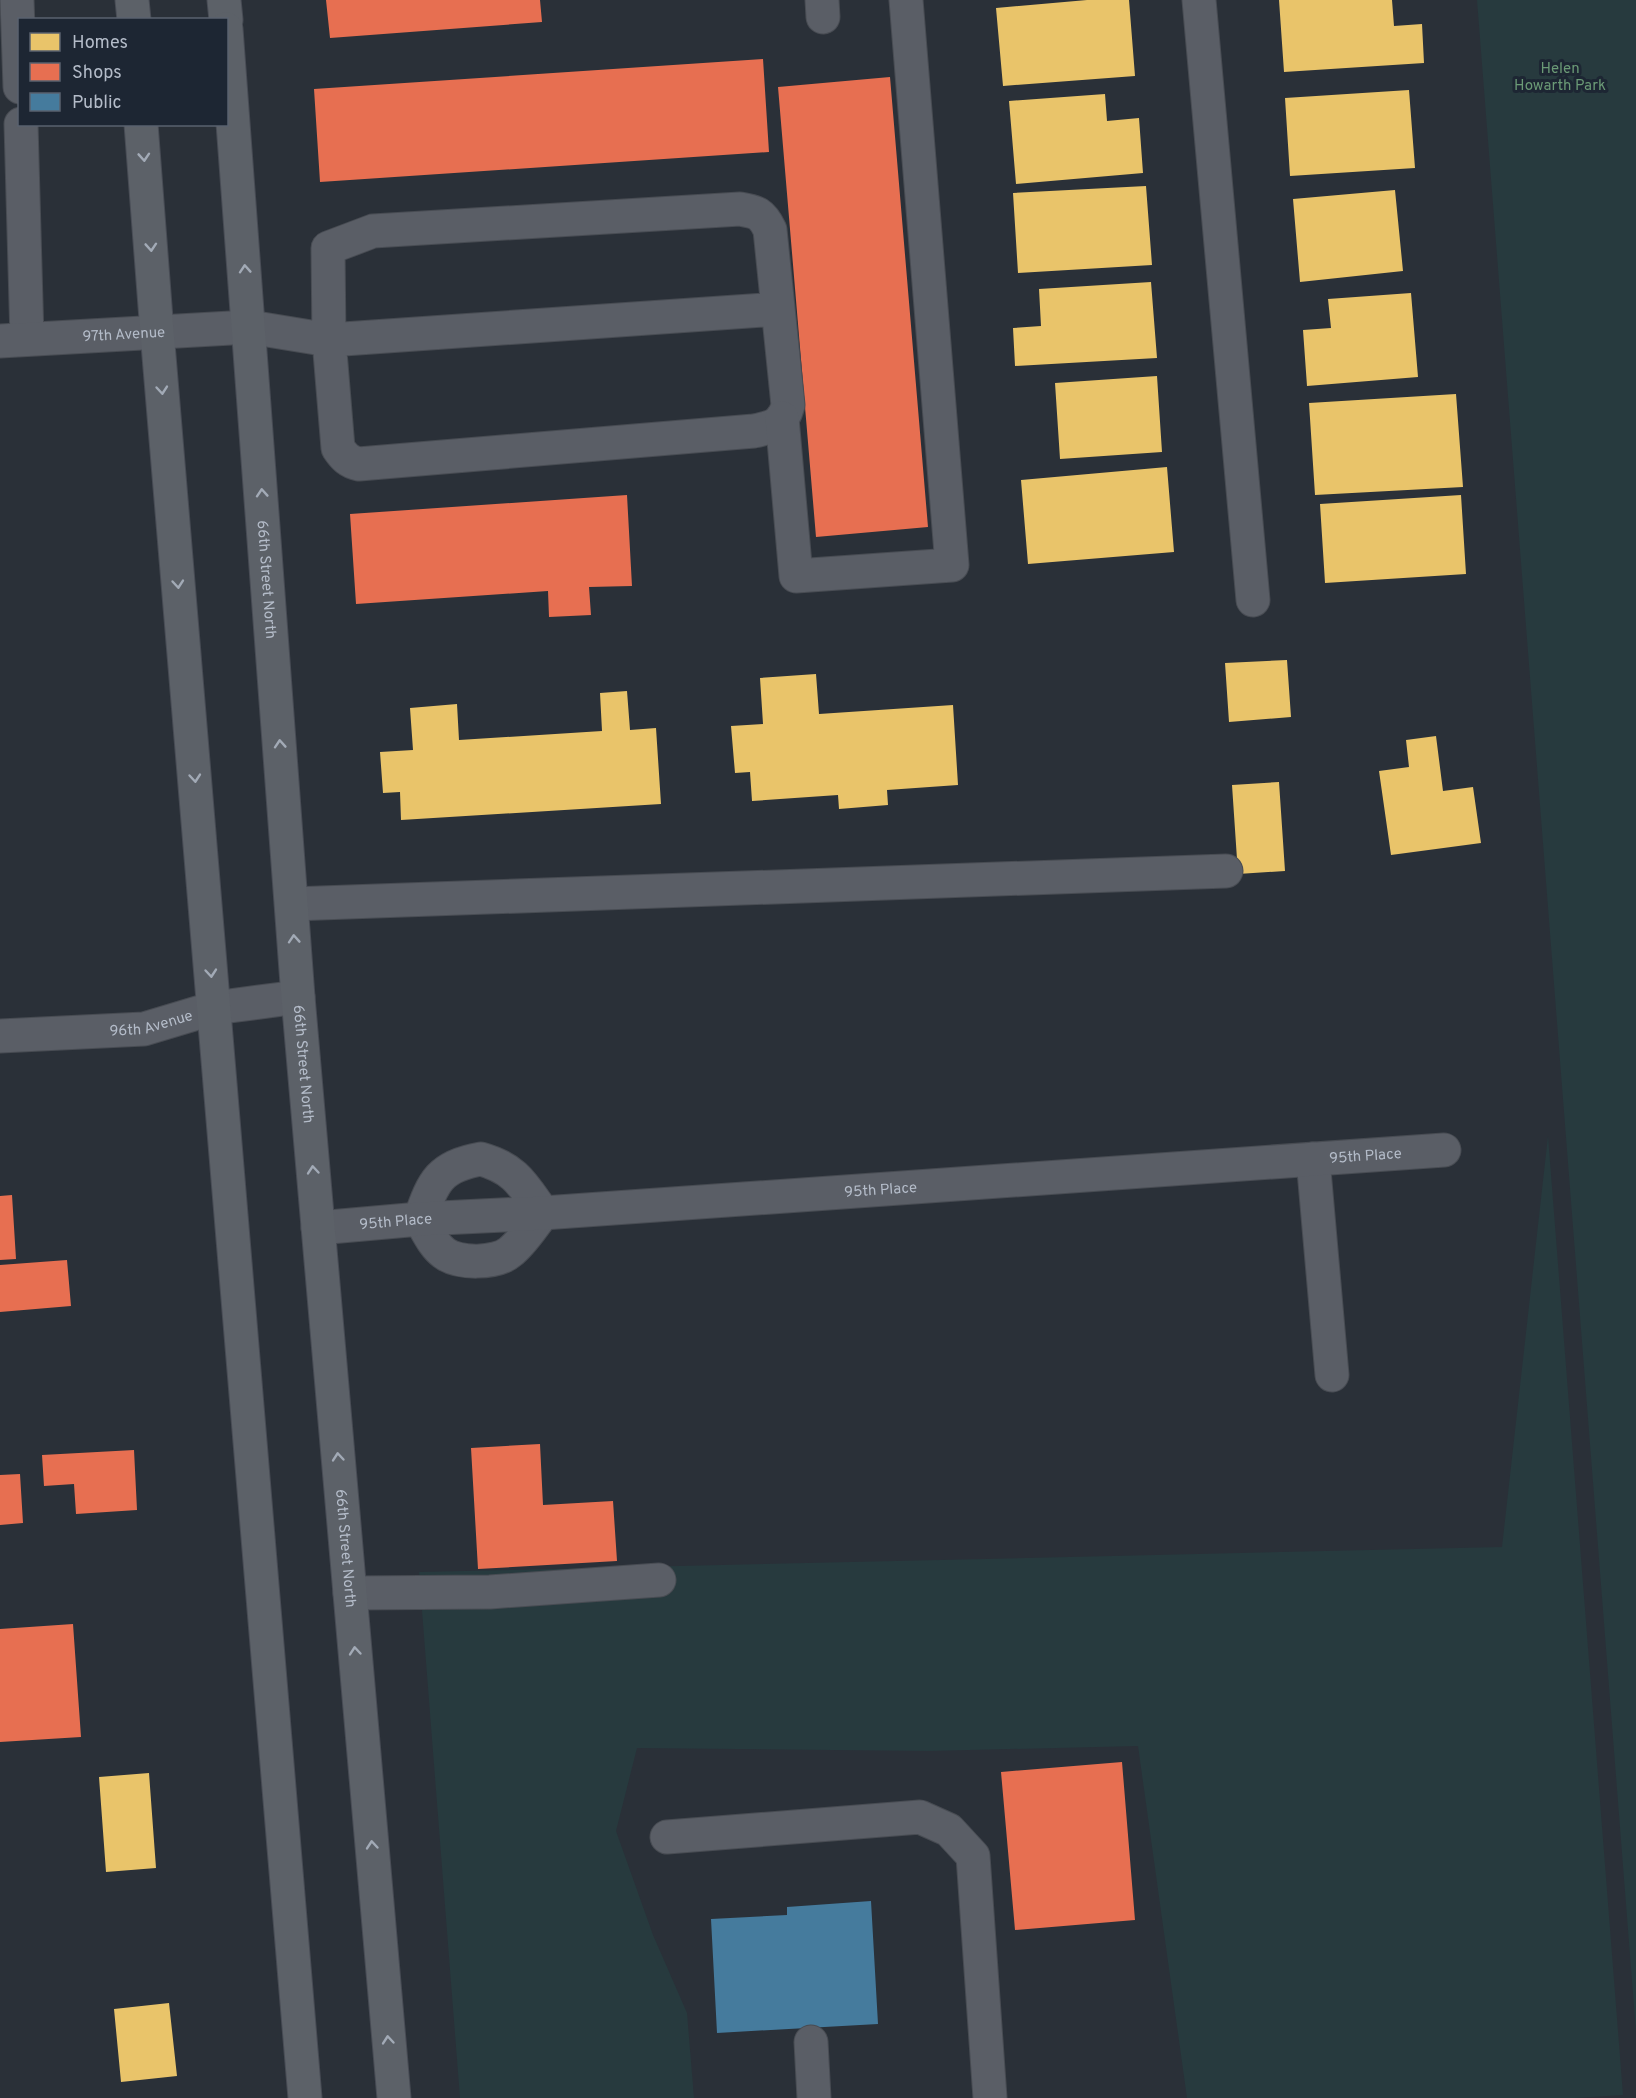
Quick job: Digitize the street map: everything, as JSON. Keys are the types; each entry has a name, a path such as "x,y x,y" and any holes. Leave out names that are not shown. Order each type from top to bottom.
{"main road":[{"path":"132,0 134,18"},
{"path":"224,0 226,18"},
{"name":"66th Street North","path":"228,55 298,997 393,2098"},
{"path":"141,126 305,2098"}],"street":[{"path":"17,0 18,29"},
{"path":"782,418 796,576 952,565 906,0"},
{"path":"1199,0 1253,600"},
{"path":"14,340 21,126"},
{"path":"740,209 756,212 765,220 770,230 778,309 788,405 782,418 771,428 359,464 352,463 344,457 338,448 329,340 328,248 373,231 740,209"},
{"name":"97th Avenue","path":"14,340 249,327 329,340 778,309"},
{"path":"292,904 1226,871"},
{"name":"96th Avenue","path":"0,1036 144,1029 214,1008 298,997"},
{"name":"95th Place","path":"318,1228 420,1218 543,1213 1444,1150"},
{"path":"481,1159 499,1164 514,1174 543,1213 510,1252 495,1260 472,1262 445,1254 430,1236 420,1218 429,1192 442,1173 459,1162 481,1159"},
{"path":"1313,1159 1332,1375"},
{"path":"350,1593 490,1592 659,1580"},
{"path":"667,1837 920,1817 950,1830 974,1856 990,2098"},
{"path":"811,2042 814,2098"}],"green space":[{"name":"Helen Howarth Park","path":"1477,0 1636,0 1636,2032"},
{"path":"1548,1136 1623,2095 1575,2098 1187,2098 1138,1746 929,1751 637,1748 616,1831 653,1935 687,2013 694,2098 460,2098 419,1572 1502,1547"}],"building: Homes":[{"path":"1087,0 1129,0 1135,76 1003,86 996,8"},
{"path":"1279,0 1392,0 1394,26 1422,24 1424,63 1284,72"},
{"path":"1409,90 1415,168 1290,176 1285,98"},
{"path":"1105,94 1107,121 1139,118 1143,173 1016,184 1009,101"},
{"path":"1146,186 1152,265 1018,273 1013,193"},
{"path":"1395,190 1403,271 1300,282 1293,199"},
{"path":"1151,282 1157,358 1015,366 1013,328 1041,326 1039,289"},
{"path":"1411,293 1418,377 1307,386 1303,330 1331,328 1328,299"},
{"path":"1157,376 1162,452 1060,459 1055,383"},
{"path":"1456,394 1463,487 1315,495 1309,403"},
{"path":"1167,467 1174,552 1028,564 1021,480"},
{"path":"1461,495 1466,574 1325,583 1320,504"},
{"path":"1287,660 1291,717 1229,722 1225,663"},
{"path":"816,674 819,714 953,705 958,785 887,790 888,805 839,809 838,795 752,801 750,772 735,773 731,726 763,724 760,678"},
{"path":"627,691 630,730 656,728 661,804 401,820 400,792 383,793 380,752 413,750 410,708 457,704 459,740 602,731 600,693"},
{"path":"1436,736 1443,791 1473,787 1481,843 1391,855 1379,771 1409,767 1406,740"},
{"path":"1279,782 1285,871 1238,874 1232,785"},
{"path":"149,1773 156,1868 106,1872 99,1777"},
{"path":"169,2003 177,2076 121,2082 114,2009"}],"building: Shops":[{"path":"326,0 540,0 542,22 330,38"},
{"path":"763,59 769,152 320,182 314,89"},
{"path":"890,77 928,527 816,537 778,87"},
{"path":"627,495 632,586 589,587 591,615 549,617 548,591 356,604 350,514"},
{"path":"12,1195 16,1259 0,1260 0,1196"},
{"path":"67,1260 71,1306 0,1312 0,1265"},
{"path":"540,1444 543,1505 613,1501 617,1561 478,1569 471,1448"},
{"path":"134,1450 137,1510 76,1514 74,1484 44,1486 42,1455"},
{"path":"20,1474 23,1523 0,1525 0,1475"},
{"path":"73,1624 81,1737 0,1742 0,1629"},
{"path":"1122,1762 1135,1920 1015,1930 1001,1772"}],"building: Public":[{"path":"871,1901 878,2024 717,2033 711,1919 787,1915 787,1907"}]}
